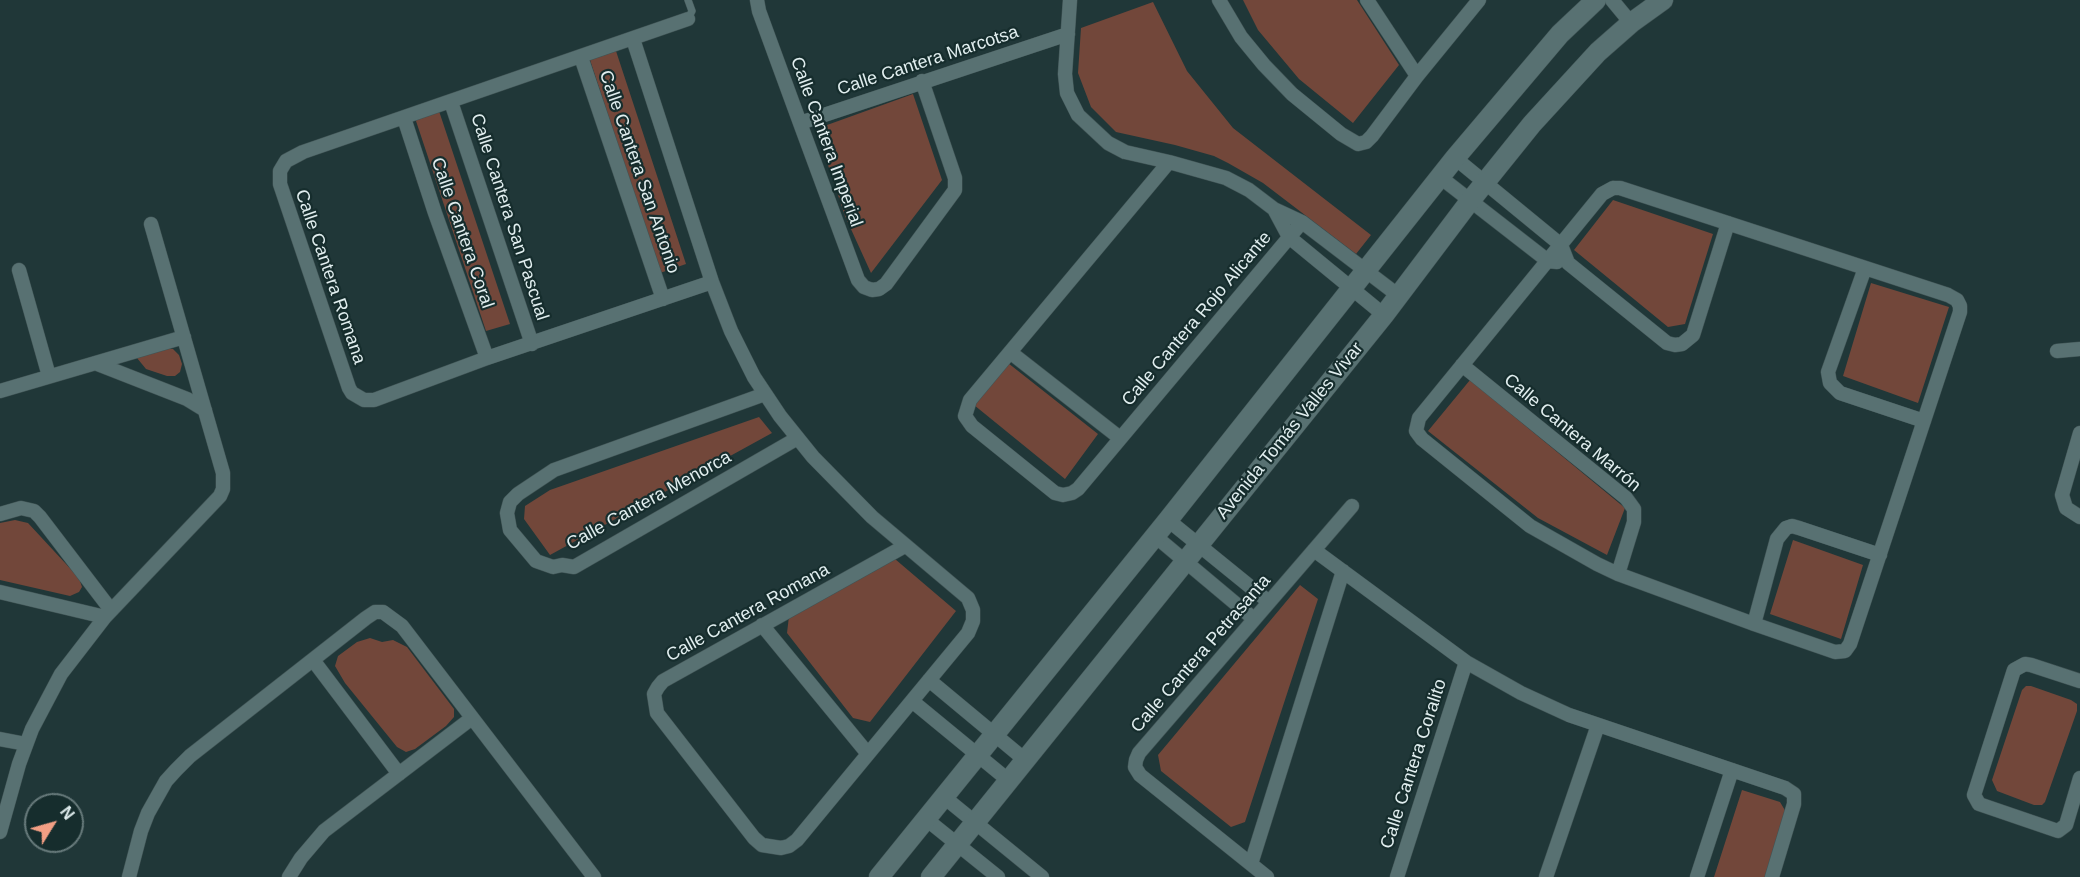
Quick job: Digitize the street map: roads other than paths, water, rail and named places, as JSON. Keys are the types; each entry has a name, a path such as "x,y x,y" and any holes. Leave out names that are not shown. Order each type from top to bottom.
{"main road":[{"path":"879,877 1168,520 1455,158 1560,34 1596,0"},
{"name":"Avenida Tomás Valles Vivar","path":"931,877 1384,315 1484,182 1570,81 1652,3"}],"street":[{"name":"Calle Cantera Imperial","path":"757,0 858,280 864,287 872,290 879,289 886,284 955,190 955,177 922,81"},
{"path":"1070,0 1065,74 1067,93 1077,115 1108,143 1125,152 1226,178 1249,190 1274,209 1302,222 1399,296"},
{"path":"1219,0 1241,37 1264,65 1292,94 1341,134 1358,144 1366,142 1372,136 1479,0"},
{"path":"1367,0 1417,76"},
{"path":"1612,0 1631,23"},
{"name":"Calle Cantera Romana","path":"688,19 303,152 286,161 280,171 280,184 349,388 364,400 374,400 487,358 712,282"},
{"name":"Calle Cantera Marcotsa","path":"800,123 1068,34"},
{"name":"Calle Cantera Romana","path":"633,39 712,282 739,349 765,394 796,439 872,517 968,598 973,610 972,627 797,840 789,846 771,848 762,845 754,838 663,722 657,713 654,694 663,681 905,546"},
{"name":"Calle Cantera San Antonio","path":"581,57 663,299"},
{"name":"Calle Cantera San Pascual","path":"451,102 532,344"},
{"name":"Calle Cantera Coral","path":"404,118 487,358"},
{"path":"1455,158 1562,245 1568,263 1667,343 1682,344 1693,335 1728,224"},
{"name":"Calle Cantera Rojo Alicante","path":"1169,162 970,400 965,417 972,426 1055,494 1063,495 1078,489 1302,222"},
{"path":"1440,177 1548,261 1568,263"},
{"path":"1613,188 1620,188 1948,295 1957,300 1960,312 1850,644 1845,651 1835,652 1617,574 1530,526 1418,435 1416,424 1419,418 1562,245 1602,194 1613,188"},
{"path":"1501,225 1515,207"},
{"path":"1274,209 1289,237 1384,315"},
{"path":"0,832 2,814 26,744 61,674 108,614 220,496 223,489 223,473 152,224"},
{"path":"1328,269 1342,252"},
{"path":"1865,268 1828,372 1830,383 1840,393 1924,420"},
{"path":"19,270 49,376"},
{"path":"0,391 184,337"},
{"path":"2057,351 2080,349"},
{"path":"1010,352 1120,438"},
{"path":"95,363 187,399 205,410"},
{"name":"Calle Cantera Marrón","path":"1462,365 1626,498 1634,509 1634,522 1617,574"},
{"name":"Calle Cantera Menorca","path":"765,394 554,470 510,502 507,513 510,530 536,561 553,567 562,565 574,567 796,439"},
{"path":"2080,433 2062,495 2066,508 2080,517"},
{"name":"Calle Cantera Petrasanta","path":"1267,877 1140,775 1135,767 1136,760 1139,753 1352,506"},
{"path":"0,513 21,508 34,511 108,614"},
{"path":"1168,520 1269,602"},
{"path":"1754,624 1777,538 1786,528 1792,526 1799,528 1880,555"},
{"path":"1155,536 1254,619"},
{"path":"1314,550 1466,662 1521,693 1569,715 1785,788 1794,794 1794,804 1772,877"},
{"path":"1208,580 1222,564"},
{"path":"1251,864 1343,570"},
{"path":"0,592 108,614"},
{"path":"129,877 148,813 166,782 190,756 366,618 375,612 384,612 402,626 594,877"},
{"path":"762,625 868,754"},
{"path":"313,660 399,774"},
{"name":"Calle Cantera Coralito","path":"1397,877 1466,662"},
{"path":"2080,681 2031,665 2019,666 2014,670 1974,795 1979,804 2058,831 2066,825 2080,778"},
{"path":"928,680 1024,759"},
{"path":"912,701 1008,780"},
{"path":"955,736 971,716"},
{"path":"289,877 300,858 324,831 472,718"},
{"path":"1546,877 1598,725"},
{"path":"0,739 26,744"},
{"path":"1697,877 1732,770"},
{"path":"944,797 1042,877"},
{"path":"926,819 998,877"}],"lane":[{"path":"688,0 692,11 688,19"}]}
